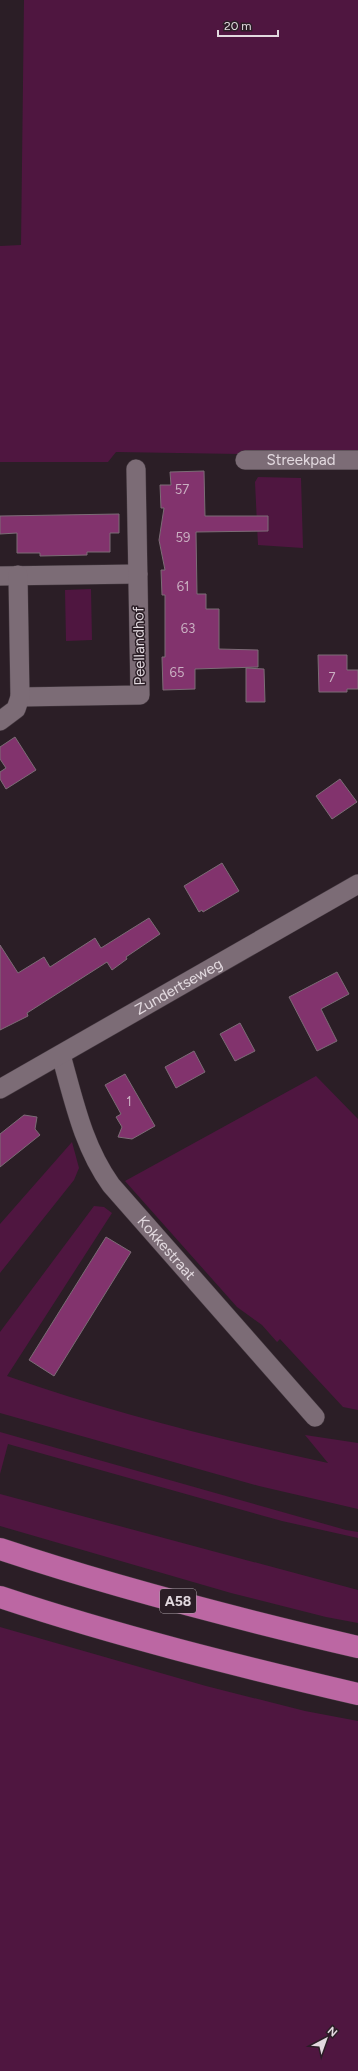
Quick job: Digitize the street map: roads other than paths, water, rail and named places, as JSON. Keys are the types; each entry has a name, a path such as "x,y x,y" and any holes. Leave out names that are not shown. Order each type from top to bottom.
{"highway":[{"name":"A58","path":"0,1549 53,1567 270,1626 358,1647"},
{"path":"0,1597 43,1611 264,1672 358,1694"}],"street":[{"name":"Streekpad","path":"245,460 358,460"},
{"name":"Peellandhof","path":"20,698 140,695 136,469"},
{"path":"0,721 16,709 20,698 9,576 138,574"},
{"name":"Zundertseweg","path":"0,1089 61,1056 358,884"},
{"name":"Kokkestraat","path":"61,1056 87,1143 97,1165 111,1185 315,1417"}]}
